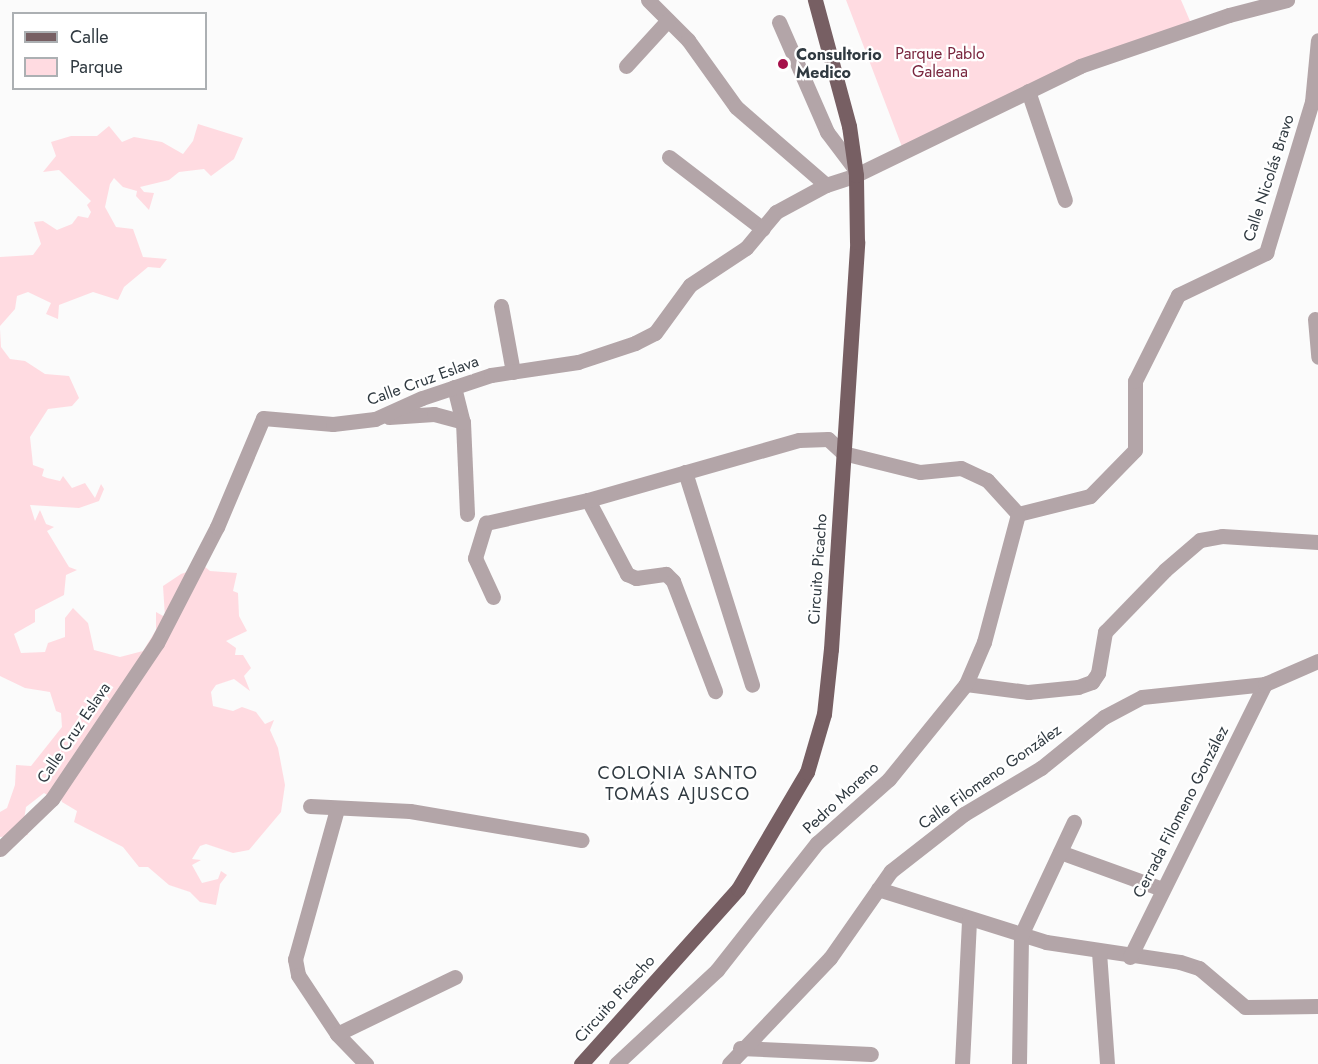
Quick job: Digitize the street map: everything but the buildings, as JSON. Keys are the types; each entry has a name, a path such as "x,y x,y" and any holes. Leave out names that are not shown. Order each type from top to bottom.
{"main road":[{"name":"Circuito Picacho","path":"581,1064 738,889 807,772 824,714 830,660 856,242 856,172 846,115 815,0"}],"street":[{"path":"648,0 688,40 736,107 826,185"},
{"name":"Calle Cruz Eslava","path":"0,849 52,799 157,643 217,527 263,418 333,424 375,419 454,387 513,372 578,362 655,333 690,285 724,265 763,229 776,212 826,185 1080,66 1227,8 1287,0"},
{"path":"626,66 668,20"},
{"path":"779,22 827,132 856,172"},
{"name":"Calle Nicolás Bravo","path":"1018,514 1090,496 1135,450 1135,381 1178,295 1266,253 1315,102 1318,40"},
{"path":"1028,91 1065,200"},
{"path":"669,157 763,229"},
{"path":"501,306 513,372"},
{"path":"1315,319 1318,357"},
{"path":"454,387 463,422 467,514"},
{"path":"375,419 435,414 463,422"},
{"path":"493,597 475,558 486,523 588,500 799,440 828,439 843,453 920,472 961,468 987,480 1018,514"},
{"path":"684,472 752,685"},
{"path":"588,500 627,574 636,578 666,574 673,581 715,691"},
{"name":"Pedro Moreno","path":"616,1064 717,970 818,843 889,779 966,684 984,642 1018,514"},
{"path":"966,684 1028,692 1078,687 1092,681 1098,673 1105,632 1165,570 1200,540 1222,536 1318,542"},
{"name":"Calle Filomeno González","path":"729,1064 740,1048 830,958 891,871 998,791 1041,768 1121,706 1142,697 1265,684 1318,661"},
{"name":"Cerrada Filomeno González","path":"1130,957 1265,684"},
{"path":"310,806 410,811 582,840"},
{"path":"337,809 295,959 298,975 337,1034 366,1064"},
{"path":"1018,1064 1021,934 1074,822"},
{"path":"1060,852 1162,889"},
{"path":"878,889 1021,934 1099,952 1180,962 1199,968 1245,1006 1318,1006"},
{"path":"962,1064 969,919"},
{"path":"1099,952 1107,1064"},
{"path":"337,1034 455,977"},
{"path":"740,1048 872,1054"}],"green space":[{"name":"Parque Pablo Galeana","path":"846,0 1181,0 1193,28 1080,66 904,152"},
{"path":"198,124 243,138 234,159 211,176 204,169 179,172 169,180 140,187 144,192 154,193 149,210 136,196 137,191 123,187 114,178 110,184 105,207 116,227 133,229 143,257 167,259 160,268 148,267 124,287 118,300 93,292 59,305 58,319 46,314 51,303 28,292 17,296 15,309 0,326 0,257 33,255 41,244 34,222 43,221 57,230 72,224 78,216 88,218 91,212 87,205 91,201 59,170 43,172 56,156 51,142 71,136 97,136 109,126 122,142 134,137 162,142 183,154 193,141"},
{"path":"0,329 1,347 10,359 25,361 45,374 69,376 79,398 72,406 48,409 30,437 33,465 44,469 42,476 47,478 60,481 63,476 72,488 85,483 95,498 101,484 104,489 99,501 79,508 30,505 35,521 40,510 46,524 54,527 47,531 69,567 77,570 66,575 64,595 35,610 35,622 14,634 21,653 45,652 48,643 65,637 65,618 73,608 88,623 94,650 120,657 143,651 156,630 156,612 165,617 163,586 181,574 204,566 210,571 237,573 233,591 238,593 239,616 247,631 226,641 236,648 235,655 243,655 251,668 244,676 250,691 234,679 216,685 211,692 213,706 233,711 242,707 256,712 265,724 274,720 270,730 278,748 285,785 281,812 249,850 233,853 206,844 200,846 192,859 201,860 192,865 202,883 218,879 221,871 227,875 220,884 216,905 200,902 190,892 169,885 148,867 139,867 123,847 74,822 77,811 62,802 60,796 54,799 44,793 26,807 23,826 28,835 0,837 0,812 7,808 15,785 16,765 31,766 62,727 61,713 56,711 50,692 25,688 0,676"}],"place":[{"name":"Consultorio Medico","path":"783,64"}],"district":[{"name":"COLONIA SANTO TOMÁS AJUSCO","path":"678,784"}]}
